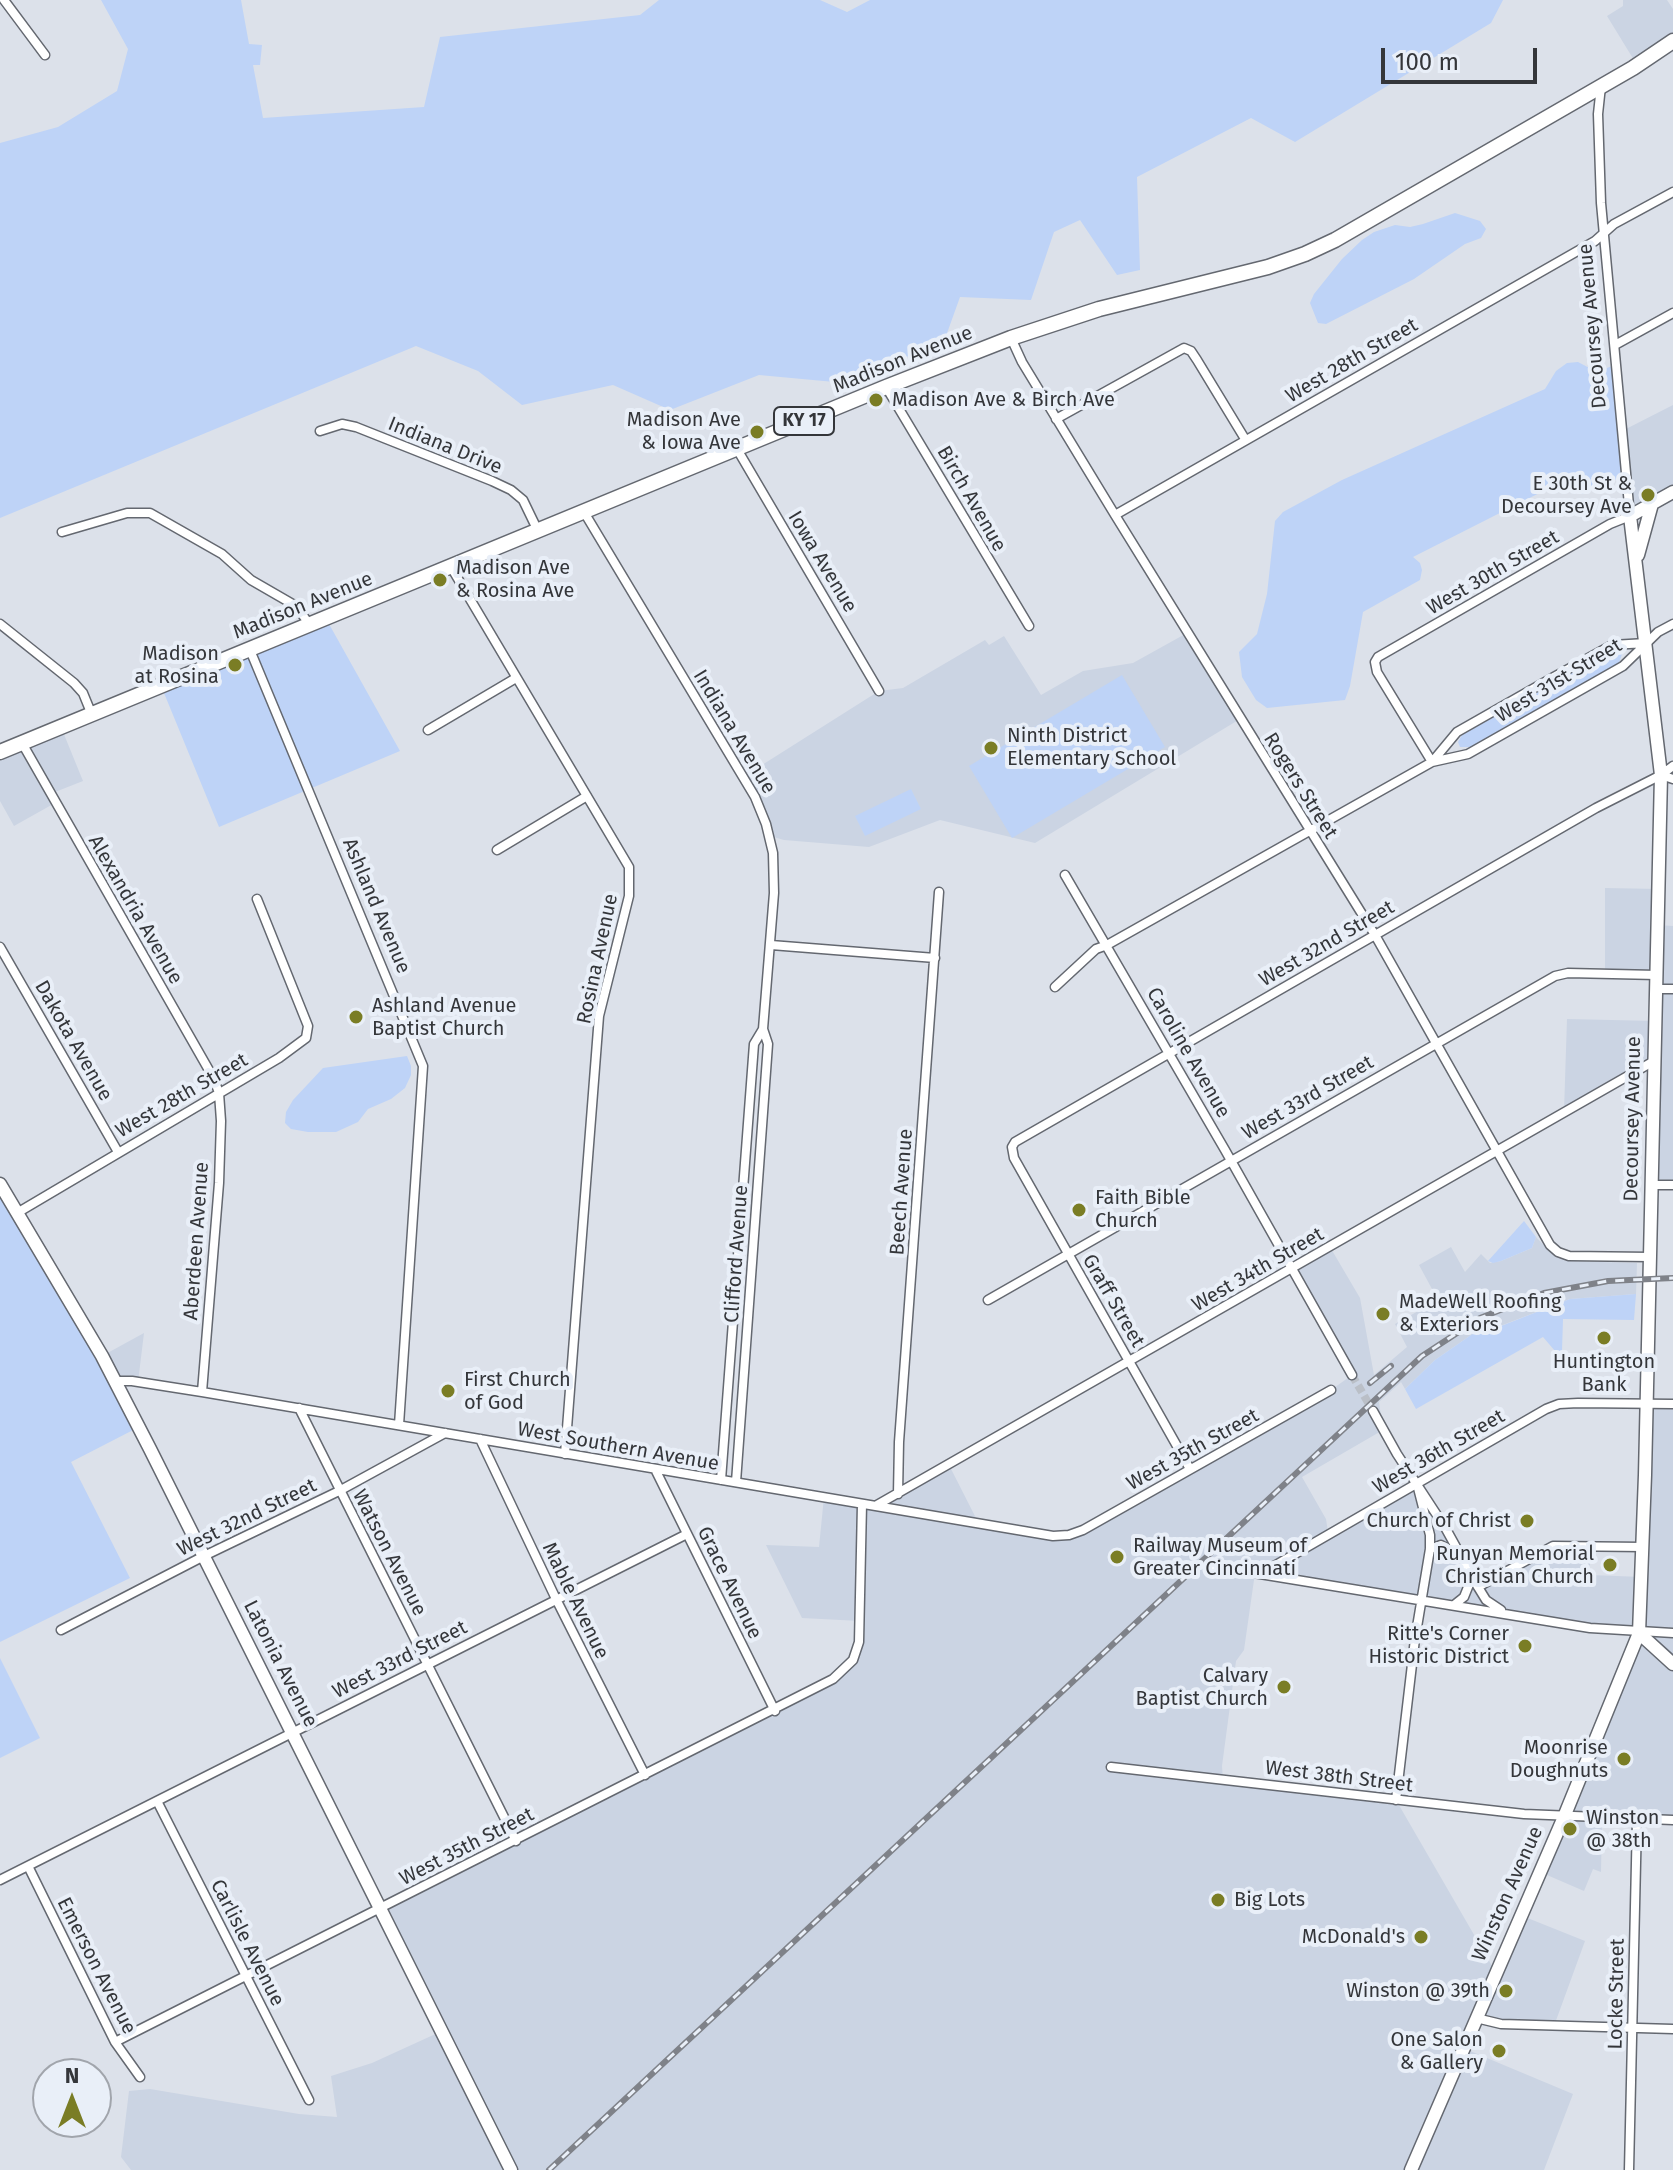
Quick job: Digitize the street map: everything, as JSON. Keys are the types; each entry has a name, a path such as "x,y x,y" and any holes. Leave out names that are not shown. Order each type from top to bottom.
{"main road":[{"name":"Madison Avenue","path":"0,752 1011,338 1099,309 1268,267 1305,254 1335,240 1673,41"},
{"path":"1630,516 1673,492"},
{"name":"Decoursey Avenue","path":"1636,562 1652,504"},
{"name":"Decoursey Avenue","path":"1630,516 1667,777 1654,1061 1639,1633"},
{"name":"Latonia Avenue","path":"0,1184 115,1381 511,2170"},
{"path":"1639,1633 1673,1664"},
{"name":"Winston Avenue","path":"1411,2170 1564,1817 1639,1633"}],"street":[{"path":"4,0 45,55"},
{"name":"Decoursey Avenue","path":"1601,86 1598,114 1605,234 1630,516"},
{"name":"West 28th Street","path":"1115,515 1673,192"},
{"path":"1615,345 1673,313"},
{"name":"Rogers Street","path":"1011,338 1056,419 1375,935 1550,1245 1569,1256 1650,1257"},
{"path":"1056,419 1184,348 1191,351 1245,439"},
{"name":"Birch Avenue","path":"886,387 1029,626"},
{"name":"Indiana Drive","path":"320,431 342,424 356,427 492,481 523,500 538,531"},
{"name":"Iowa Avenue","path":"737,449 879,691"},
{"name":"Indiana Avenue","path":"584,512 761,810 770,836 774,872 766,993"},
{"path":"62,532 127,513 150,513 222,554 251,580 296,606 310,625"},
{"name":"West 30th Street","path":"1432,762 1377,672 1375,662 1378,657 1630,516"},
{"name":"Rosina Avenue","path":"451,567 626,859 630,877 625,911 599,1016 565,1454"},
{"path":"0,624 74,683 83,693 92,715"},
{"path":"1646,643 1673,624"},
{"name":"West 31st Street","path":"1432,762 1453,759 1481,746 1623,666 1646,643"},
{"name":"West 31st Street","path":"1055,987 1096,949 1432,762 1457,732 1612,645 1646,643"},
{"name":"Ashland Avenue","path":"250,650 423,1066 399,1425"},
{"path":"428,730 516,678"},
{"name":"Alexandria Avenue","path":"22,743 214,1079 219,1093"},
{"name":"West 32nd Street","path":"1012,1147 1022,1137 1596,808 1667,777 1673,766"},
{"path":"497,850 587,796"},
{"name":"Caroline Avenue","path":"1065,875 1170,1053 1352,1375"},
{"name":"Beech Avenue","path":"898,1494 899,1442 939,892"},
{"name":"West 28th Street","path":"17,1213 306,1038 308,1026 257,899"},
{"path":"771,945 935,958"},
{"name":"Dakota Avenue","path":"0,947 118,1152"},
{"name":"West 33rd Street","path":"988,1300 1555,976 1568,973 1657,975"},
{"path":"1657,989 1673,989"},
{"name":"Clifford Avenue","path":"736,1482 768,1044 763,1029 766,993"},
{"name":"Clifford Avenue","path":"721,1480 754,1044 763,1029"},
{"name":"West 34th Street","path":"876,1505 1654,1061"},
{"name":"Aberdeen Avenue","path":"202,1392 219,1183 219,1093"},
{"name":"Graff Street","path":"1012,1147 1014,1158 1190,1469"},
{"path":"1652,1185 1673,1185"},
{"name":"West Southern Avenue","path":"115,1381 132,1381 299,1408 1036,1534 1069,1535"},
{"name":"West 35th Street","path":"1069,1535 1083,1530 1331,1390"},
{"name":"West 36th Street","path":"1262,1574 1546,1409 1559,1404 1673,1404"},
{"name":"Watson Avenue","path":"299,1408 516,1841"},
{"path":"1373,1411 1486,1600 1505,1613"},
{"name":"West 32nd Street","path":"61,1630 339,1491 445,1433"},
{"name":"Mable Avenue","path":"480,1439 645,1775"},
{"name":"Grace Avenue","path":"655,1469 775,1711"},
{"path":"1396,1800 1430,1549 1430,1535 1417,1484"},
{"name":"West 35th Street","path":"115,2042 833,1679 853,1660 859,1642 862,1504"},
{"name":"West 33rd Street","path":"0,1880 687,1534"},
{"path":"1430,1549 1441,1545 1460,1556"},
{"path":"1478,1587 1553,1546 1643,1547"},
{"path":"1211,1566 1590,1628 1673,1633"},
{"path":"1454,1605 1464,1597 1472,1575"},
{"name":"West 38th Street","path":"1111,1767 1564,1817 1673,1820"},
{"name":"Carlisle Avenue","path":"157,1801 309,2100"},
{"name":"Locke Street","path":"1629,2170 1637,1819"},
{"name":"Emerson Avenue","path":"28,1866 115,2042 140,2077"},
{"path":"1475,2018 1501,2024 1673,2029"}],"shaded area":[{"path":"101,0 241,0 249,44 262,45 260,65 253,65 263,118 424,107 440,37 640,15 659,0 820,0 847,12 870,0 1503,0 1491,23 1295,142 1251,118 1137,177 1140,270 1117,275 1080,220 1054,232 1031,300 960,297 946,336 856,384 759,375 670,410 613,385 522,405 478,371 416,346 0,518 0,143 58,127 117,91 128,49"},
{"path":"1623,0 1667,0 1673,9 1673,41 1637,65 1607,16 1623,6"},
{"path":"1455,213 1480,221 1486,229 1481,238 1465,244 1414,279 1326,324 1318,323 1310,303 1314,294 1362,240 1395,225 1410,227"},
{"path":"1578,362 1597,372 1617,364 1626,475 1582,494 1565,480 1413,557 1420,563 1420,580 1363,612 1345,700 1267,708 1256,700 1242,677 1239,652 1257,634 1267,594 1275,521 1283,512 1342,480 1545,389 1556,371 1567,363"},
{"path":"1673,405 1673,492 1630,516 1622,431"},
{"path":"329,624 400,751 219,827 164,693"},
{"name":"Ninth District Elementary School","path":"1187,633 1240,719 1035,843 940,820 869,847 784,840 770,836 743,777 879,691 903,688 985,640 989,645 1004,636 1041,695 1083,671 1133,663"},
{"path":"1617,650 1622,654 1619,663 1471,747 1460,747 1458,742 1462,735 1610,651"},
{"path":"1122,675 1165,747 1012,838 969,766"},
{"path":"61,727 83,781 50,794 55,803 14,826 0,801 0,752"},
{"path":"911,789 921,809 865,836 855,816"},
{"path":"1605,888 1659,889 1658,925 1673,926 1673,1185 1652,1185 1654,1061 1564,1111 1567,1019 1655,1021 1657,975 1605,974"},
{"path":"407,1056 411,1075 405,1088 391,1099 368,1109 358,1122 336,1132 291,1129 285,1123 286,1112 293,1100 323,1068"},
{"path":"0,1184 139,1427 71,1462 130,1578 0,1642"},
{"path":"1524,1221 1536,1237 1532,1248 1501,1261 1488,1261"},
{"path":"1536,1237 1555,1257 1567,1261 1637,1263 1636,1294 1570,1299 1495,1328 1493,1324 1471,1335 1435,1360 1405,1389 1401,1382 1379,1402 1383,1430 1302,1477 1326,1519 1328,1532 1417,1484 1478,1587 1553,1546 1590,1546 1590,1575 1642,1577 1646,1403 1673,1404 1673,1820 1602,1818 1601,1872 1593,1869 1584,1891 1540,1872 1639,1633 1255,1573 1244,1650 1236,1661 1222,1766 1223,1780 1396,1800 1495,1971 1520,1915 1585,1941 1554,2026 1475,2018 1463,2048 1573,2094 1544,2170 131,2170 121,2157 129,2091 150,2089 299,2114 337,2117 331,2076 372,2063 442,2031 381,1908 827,1684 853,1660 860,1621 802,1618 766,1545 819,1547 824,1497 876,1505 949,1465 979,1524 1069,1535 1331,1390 1352,1375 1293,1269 1330,1247 1360,1298 1374,1375 1407,1347 1395,1324 1438,1300 1419,1265 1451,1247 1465,1272 1481,1254 1490,1263 1501,1261 1532,1248"},
{"path":"1636,1294 1634,1320 1563,1319 1562,1351 1555,1351 1543,1337 1416,1409 1405,1389 1435,1360 1493,1324 1496,1328 1570,1299"},
{"path":"144,1333 138,1382 115,1381 102,1356"},
{"path":"0,1658 40,1738 0,1758"}],"tunnel":[{"path":"1352,1375 1373,1411"}],"railway":[{"path":"549,2170 1422,1356 1480,1318 1544,1293 1608,1281 1673,1278"},
{"path":"1370,1383 1391,1366"}],"place":[{"name":"Madison Ave & Birch Ave","path":"876,400"},
{"name":"Madison Ave & Iowa Ave","path":"757,432"},
{"name":"E 30th St & Decoursey Ave","path":"1648,495"},
{"name":"Madison Ave & Rosina Ave","path":"440,580"},
{"name":"Madison at Rosina","path":"235,665"},
{"name":"Ninth District Elementary School","path":"991,748"},
{"name":"Ashland Avenue Baptist Church","path":"356,1017"},
{"name":"Faith Bible Church","path":"1079,1210"},
{"name":"MadeWell Roofing & Exteriors","path":"1383,1314"},
{"name":"Huntington Bank","path":"1604,1338"},
{"name":"First Church of God","path":"448,1391"},
{"name":"Church of Christ","path":"1527,1521"},
{"name":"Railway Museum of Greater Cincinnati","path":"1117,1557"},
{"name":"Runyan Memorial Christian Church","path":"1610,1565"},
{"name":"Ritte's Corner Historic District","path":"1525,1646"},
{"name":"Calvary Baptist Church","path":"1284,1687"},
{"name":"Moonrise Doughnuts","path":"1624,1759"},
{"name":"Winston @ 38th","path":"1570,1829"},
{"name":"Big Lots","path":"1218,1900"},
{"name":"McDonald's","path":"1421,1937"},
{"name":"Winston @ 39th","path":"1506,1991"},
{"name":"One Salon & Gallery","path":"1499,2051"}]}
